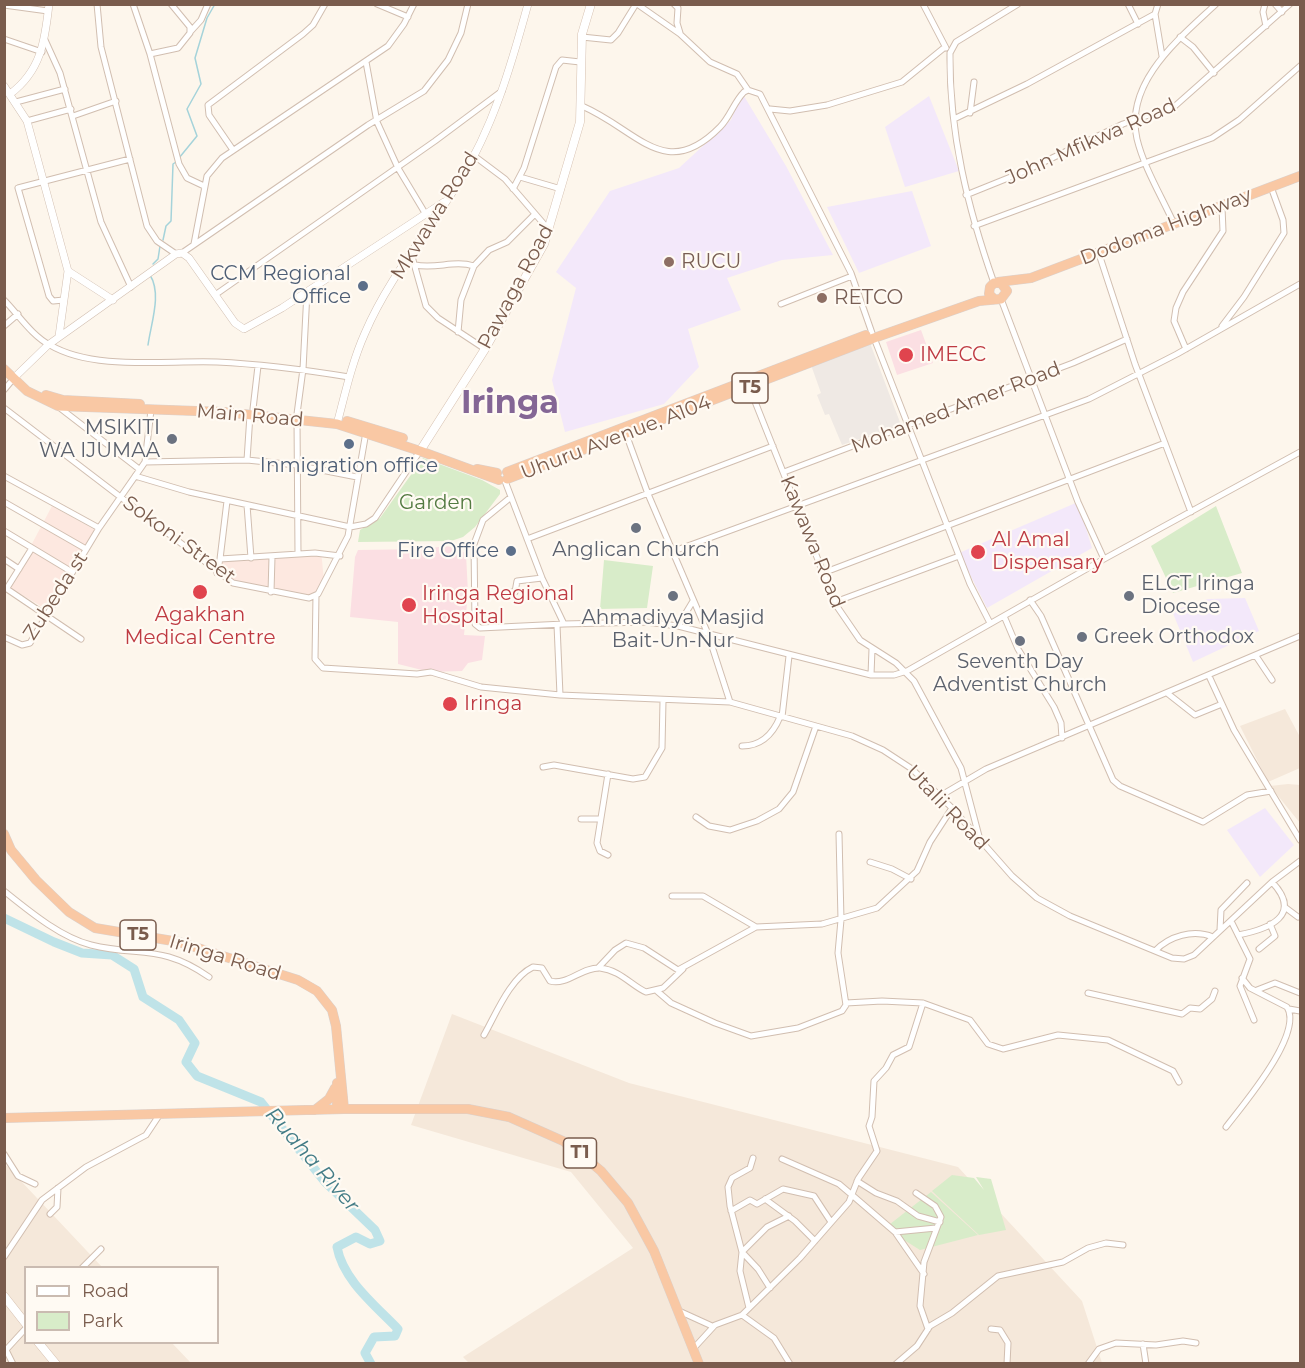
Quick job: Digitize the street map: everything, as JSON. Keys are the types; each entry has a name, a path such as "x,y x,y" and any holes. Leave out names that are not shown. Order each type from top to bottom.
{"highway":[{"name":"Dodoma Highway","path":"1031,278 1300,176"},
{"name":"T5","path":"994,284 1031,278"},
{"name":"T5","path":"1000,299 1031,278"},
{"path":"994,284 1006,288 1000,299 989,294 994,284"},
{"name":"Uhuru Avenue, A104","path":"503,477 971,298 994,284"},
{"name":"Uhuru Avenue, A104","path":"873,336 979,301 1000,299"},
{"path":"4,362 16,377"},
{"path":"4,369 59,403 252,412"},
{"name":"Uhuru Avenue, A104","path":"503,477 626,434 748,384"},
{"name":"Main Road","path":"59,403 151,410 252,412 337,422 422,448 503,477"},
{"path":"337,422 422,448"},
{"name":"Iringa Road","path":"4,834 12,850 36,880 69,912 95,928 179,942 308,984 325,999 332,1010 336,1026 339,1088"},
{"name":"T5","path":"339,1088 340,1109"},
{"path":"310,1111 332,1096 339,1088 353,1103 365,1110"},
{"name":"T1","path":"4,1118 340,1109 468,1109 494,1113 532,1126 563,1142 601,1171 628,1203 654,1251 699,1364"}],"main road":[{"name":"Pawaga Road","path":"422,448 485,349 534,263 549,230 578,132 582,106 580,62 588,5"},
{"path":"4,1296 24,1323"},
{"path":"39,1344 47,1360 57,1364"}],"street":[{"path":"98,4 101,47 147,226 157,241 193,263 236,323 244,329 307,292 444,202"},
{"path":"133,4 150,54 179,164 186,178 204,186"},
{"path":"171,4 191,31"},
{"path":"150,54 178,48 201,20 208,4"},
{"path":"233,150 209,115 208,105 303,34 313,25 325,4"},
{"path":"377,4 408,17"},
{"path":"194,244 204,186 214,166 233,150 388,46 414,4"},
{"path":"4,390 59,336 424,91 434,81 456,46 468,4"},
{"name":"Mkwawa Road","path":"337,422 364,333 473,154 502,91 528,4"},
{"path":"582,37 611,40 636,4 680,34 710,62 737,74 748,90 760,94 770,109 852,276 873,336 959,556 981,609 990,623"},
{"path":"674,4 678,8 676,23 680,34"},
{"path":"923,4 950,53"},
{"path":"994,284 966,195 950,53 956,42 1018,4"},
{"path":"1128,4 1138,24"},
{"path":"1158,4 1155,15 1162,56"},
{"path":"1173,224 1137,141 1136,118 1146,82 1162,56 1216,4"},
{"path":"1265,4 1263,12 1266,26"},
{"path":"1275,4 1282,12"},
{"name":"John Mfikwa Road","path":"966,195 1023,172 1136,118 1175,106 1290,4"},
{"path":"4,5 48,8 42,52 31,75 11,98"},
{"path":"956,118 970,113 1155,15"},
{"path":"1180,37 1193,47 1214,73"},
{"path":"4,39 42,52"},
{"path":"45,40 53,54 65,89 104,230 131,287"},
{"path":"770,109 790,111 827,105 902,82 945,47"},
{"path":"513,189 520,177 555,67 562,60 580,62"},
{"path":"366,62 377,122 398,168 425,213"},
{"path":"974,226 1226,130 1300,66"},
{"path":"970,113 974,82"},
{"path":"4,86 27,121 68,271 59,336"},
{"path":"11,98 65,89"},
{"path":"582,106 662,151 679,153 690,151 709,138 726,121 740,97 748,90"},
{"path":"215,295 398,168 502,91"},
{"path":"73,116 116,101"},
{"path":"27,121 71,109"},
{"path":"473,154 513,189 549,230"},
{"path":"64,300 53,301 49,296 18,189 20,186 44,182 130,159"},
{"path":"520,177 561,189"},
{"path":"1220,329 1244,297 1284,233 1283,220 1271,187"},
{"path":"1186,349 1174,321 1176,308 1182,292 1223,231 1222,207"},
{"path":"458,332 461,300 474,266 489,250 507,242 536,214"},
{"path":"411,253 426,306 458,332 485,349"},
{"path":"1099,254 1138,374 1191,512"},
{"path":"415,265 438,267 459,262 474,266"},
{"path":"68,271 113,300"},
{"path":"781,304 852,276"},
{"path":"674,551 1106,392 1300,284"},
{"path":"298,554 297,417 303,369 307,292"},
{"path":"1000,299 1033,378 1070,479 1104,559"},
{"path":"4,300 48,345 68,354 103,360 303,369 350,377"},
{"path":"4,326 18,314"},
{"name":"Mohamed Amer Road","path":"784,472 1073,363 1127,339"},
{"path":"247,460 258,366"},
{"name":"Kawawa Road","path":"748,384 835,602 847,624 872,649 907,671 966,780 981,843"},
{"path":"59,403 139,470"},
{"name":"Sokoni Street","path":"4,408 233,583 309,598 316,595"},
{"path":"151,410 145,462 247,460 296,465 357,477"},
{"path":"316,595 340,556 350,526 366,432"},
{"path":"626,434 648,494 708,634 730,702"},
{"path":"823,573 1165,444"},
{"path":"527,539 774,446"},
{"path":"135,476 227,501 350,526 366,524 375,518 422,448"},
{"path":"511,497 483,520 474,543 475,624 480,628 646,622 678,626 871,675 894,675 907,671 1030,600 1300,452"},
{"name":"Zubeda st","path":"4,637 26,646 119,496 145,462"},
{"path":"4,476 99,528"},
{"path":"503,477 542,578 564,624"},
{"path":"217,573 227,501"},
{"path":"4,502 86,549"},
{"path":"247,505 251,558"},
{"path":"4,531 72,572"},
{"path":"32,548 6,587 81,639"},
{"path":"219,559 298,554 340,556"},
{"path":"835,602 959,556"},
{"path":"271,592 272,557"},
{"path":"4,559 19,569"},
{"path":"506,592 515,592 517,580 542,578"},
{"name":"Utalii Road","path":"316,595 315,659 318,666 342,670 417,674 431,672 481,687 560,695 730,702 852,736 883,750 912,769 952,808 1022,886 1037,898 1070,916 1172,957 1188,958 1272,882 1300,861"},
{"path":"1030,600 1041,616 1063,662 1087,725 1116,783 1201,822 1211,820 1247,795 1271,791"},
{"path":"678,626 693,601"},
{"path":"1004,616 1018,649 1054,707 1061,723 1062,738"},
{"path":"557,625 560,695"},
{"path":"940,796 966,780 1087,725 1209,676 1300,636"},
{"path":"871,675 872,649"},
{"path":"742,746 761,741 774,730 781,717 789,656"},
{"path":"1256,656 1272,680"},
{"path":"1209,676 1234,730 1300,840"},
{"path":"1167,693 1195,715 1222,704"},
{"path":"543,767 554,765 633,778 647,775 662,748 663,701"},
{"path":"696,817 709,826 730,830 758,821 779,809 793,792 816,726"},
{"path":"608,774 597,843 600,851 608,855"},
{"path":"598,968 630,980 644,991 657,991 704,954 756,927 811,926 841,920 877,908 911,879 935,833 952,808"},
{"path":"581,819 600,819"},
{"path":"657,991 671,1003 751,1036 798,1028 820,1017 837,1015 844,1009 846,1003 838,953 841,920 839,834"},
{"path":"870,862 892,868 911,879"},
{"path":"1272,882 1283,894 1286,908 1298,917"},
{"path":"1220,930 1221,910 1246,883"},
{"path":"4,891 27,909 80,941 104,947 169,955 209,978"},
{"path":"672,896 703,896 756,927"},
{"path":"1238,935 1270,924 1281,917 1286,908"},
{"path":"1231,921 1250,959 1242,978 1241,989 1254,1020"},
{"path":"1259,949 1275,936 1270,924"},
{"path":"1155,951 1164,942 1177,936 1196,933 1213,937"},
{"path":"484,1035 513,987 528,970 539,966 550,981 556,982 598,968 615,950 626,943 644,948 673,968 683,969"},
{"path":"1242,978 1248,987 1289,1009 1300,1011"},
{"path":"1257,990 1275,983 1300,993"},
{"path":"1088,993 1182,1014 1190,1008 1200,1009 1212,999 1215,991"},
{"path":"846,1003 882,1001 923,1003 970,1020 988,1044 997,1048 1012,1048 1058,1035 1086,1036 1118,1044 1173,1071 1179,1082"},
{"path":"693,1349 712,1326 742,1315 770,1288 831,1222 852,1195 857,1180 877,1151 869,1126 874,1081 886,1068 893,1055 909,1047 923,1003"},
{"path":"1226,1127 1279,1053 1290,1024 1289,1009"},
{"path":"4,1257 39,1203 97,1161 138,1141 152,1130 160,1114"},
{"path":"4,1154 18,1176 34,1184"},
{"path":"749,1308 740,1271 742,1252 731,1211 730,1181 750,1168 753,1158"},
{"path":"782,1159 839,1184 895,1232 924,1274"},
{"path":"857,1180 876,1193 897,1201 918,1216 940,1222"},
{"path":"50,1214 57,1207 57,1188"},
{"path":"731,1211 750,1200 757,1204 783,1189 814,1196 831,1222"},
{"path":"916,1193 935,1206 941,1215 927,1252 920,1306 928,1329"},
{"path":"765,1199 789,1216 814,1241"},
{"path":"742,1252 767,1227 789,1216"},
{"path":"895,1232 936,1228"},
{"path":"896,1364 917,1346 928,1329 998,1276 1063,1262 1088,1248 1106,1243 1123,1245"},
{"path":"84,1266 101,1249"},
{"path":"742,1252 759,1269 770,1288"},
{"path":"677,1310 712,1326"},
{"path":"742,1315 774,1338 790,1364"},
{"path":"13,1364 5,1351 24,1328"},
{"path":"991,1329 1000,1330 1006,1340 1007,1364"},
{"path":"1090,1362 1106,1345 1124,1342 1156,1345 1183,1341 1196,1343"},
{"path":"1143,1344 1145,1363"}],"shaded area":[{"name":"RUCU","path":"741,96 744,96 786,166 833,255 782,260 727,278 741,310 688,329 699,367 664,404 565,432 552,380 576,288 556,272 610,191 679,168 731,120"},
{"path":"929,96 959,171 905,187 885,127"},
{"path":"912,191 931,246 859,273 827,207"},
{"path":"921,330 933,363 897,375 886,342"},
{"path":"870,343 901,425 842,445 829,414 825,415 817,395 821,393 811,365"},
{"path":"1078,502 1092,548 987,608 959,553"},
{"path":"52,506 95,530 44,608 9,587"},
{"name":"Iringa Regional Hospital","path":"445,546 458,548 466,554 468,593 464,635 485,636 482,660 468,663 462,671 430,672 398,664 398,622 350,617 355,557 358,550 426,549"},
{"path":"321,551 324,580 315,594 301,595 233,582 219,572 220,560"},
{"path":"1245,598 1259,631 1193,662 1172,611 1208,599"},
{"path":"1285,709 1300,737 1300,768 1268,782 1240,726"},
{"path":"1300,785 1300,823 1270,786"},
{"path":"1265,808 1294,845 1260,877 1227,830"},
{"path":"452,1014 629,1083 958,1167 1082,1301 1102,1363 469,1363 463,1357 633,1248 571,1172 411,1125"},
{"path":"4,1163 101,1266 24,1266 24,1344 173,1344 191,1363 5,1363"}],"green space":[{"name":"Garden","path":"423,458 482,480 500,490 500,494 475,527 463,537 451,541 358,542 360,530 380,518"},
{"path":"1216,506 1242,573 1173,593 1151,546"},
{"path":"604,560 653,566 647,608 600,609"},
{"path":"952,1175 974,1178 984,1190 976,1177 991,1179 1006,1230 979,1235 932,1191"},
{"path":"931,1192 978,1235 920,1250 885,1228"}],"waterway":[{"path":"179,158 197,136 187,109 201,84 195,58 207,18 215,4"},
{"path":"163,240 166,226 171,221 173,164 176,162"},
{"path":"153,264 158,259 160,246"},
{"path":"148,345 155,300 150,275"},
{"name":"Ruaha River","path":"4,918 82,953 112,955 134,969 143,997 179,1020 195,1043 186,1062 197,1076 261,1102 325,1182 375,1230 380,1241 370,1244 356,1237 337,1247 340,1259 353,1281 398,1329 395,1336 374,1337 365,1353 371,1364"}],"place":[{"name":"RUCU","path":"669,262"},
{"name":"CCM Regional Office","path":"363,286"},
{"name":"RETCO","path":"822,298"},
{"name":"IMECC","path":"906,355"},
{"name":"MSIKITI WA IJUMAA","path":"172,439"},
{"name":"Inmigration office","path":"349,444"},
{"name":"Anglican Church","path":"636,528"},
{"name":"Fire Office","path":"511,551"},
{"name":"Al Amal Dispensary","path":"978,552"},
{"name":"Agakhan Medical Centre","path":"200,592"},
{"name":"Ahmadiyya Masjid Bait-Un-Nur","path":"673,596"},
{"name":"ELCT Iringa Diocese","path":"1129,596"},
{"name":"Iringa Regional Hospital","path":"409,605"},
{"name":"Greek Orthodox","path":"1082,637"},
{"name":"Seventh Day Adventist Church","path":"1020,641"},
{"name":"Iringa","path":"450,704"}],"district":[{"name":"Iringa","path":"510,404"}]}
